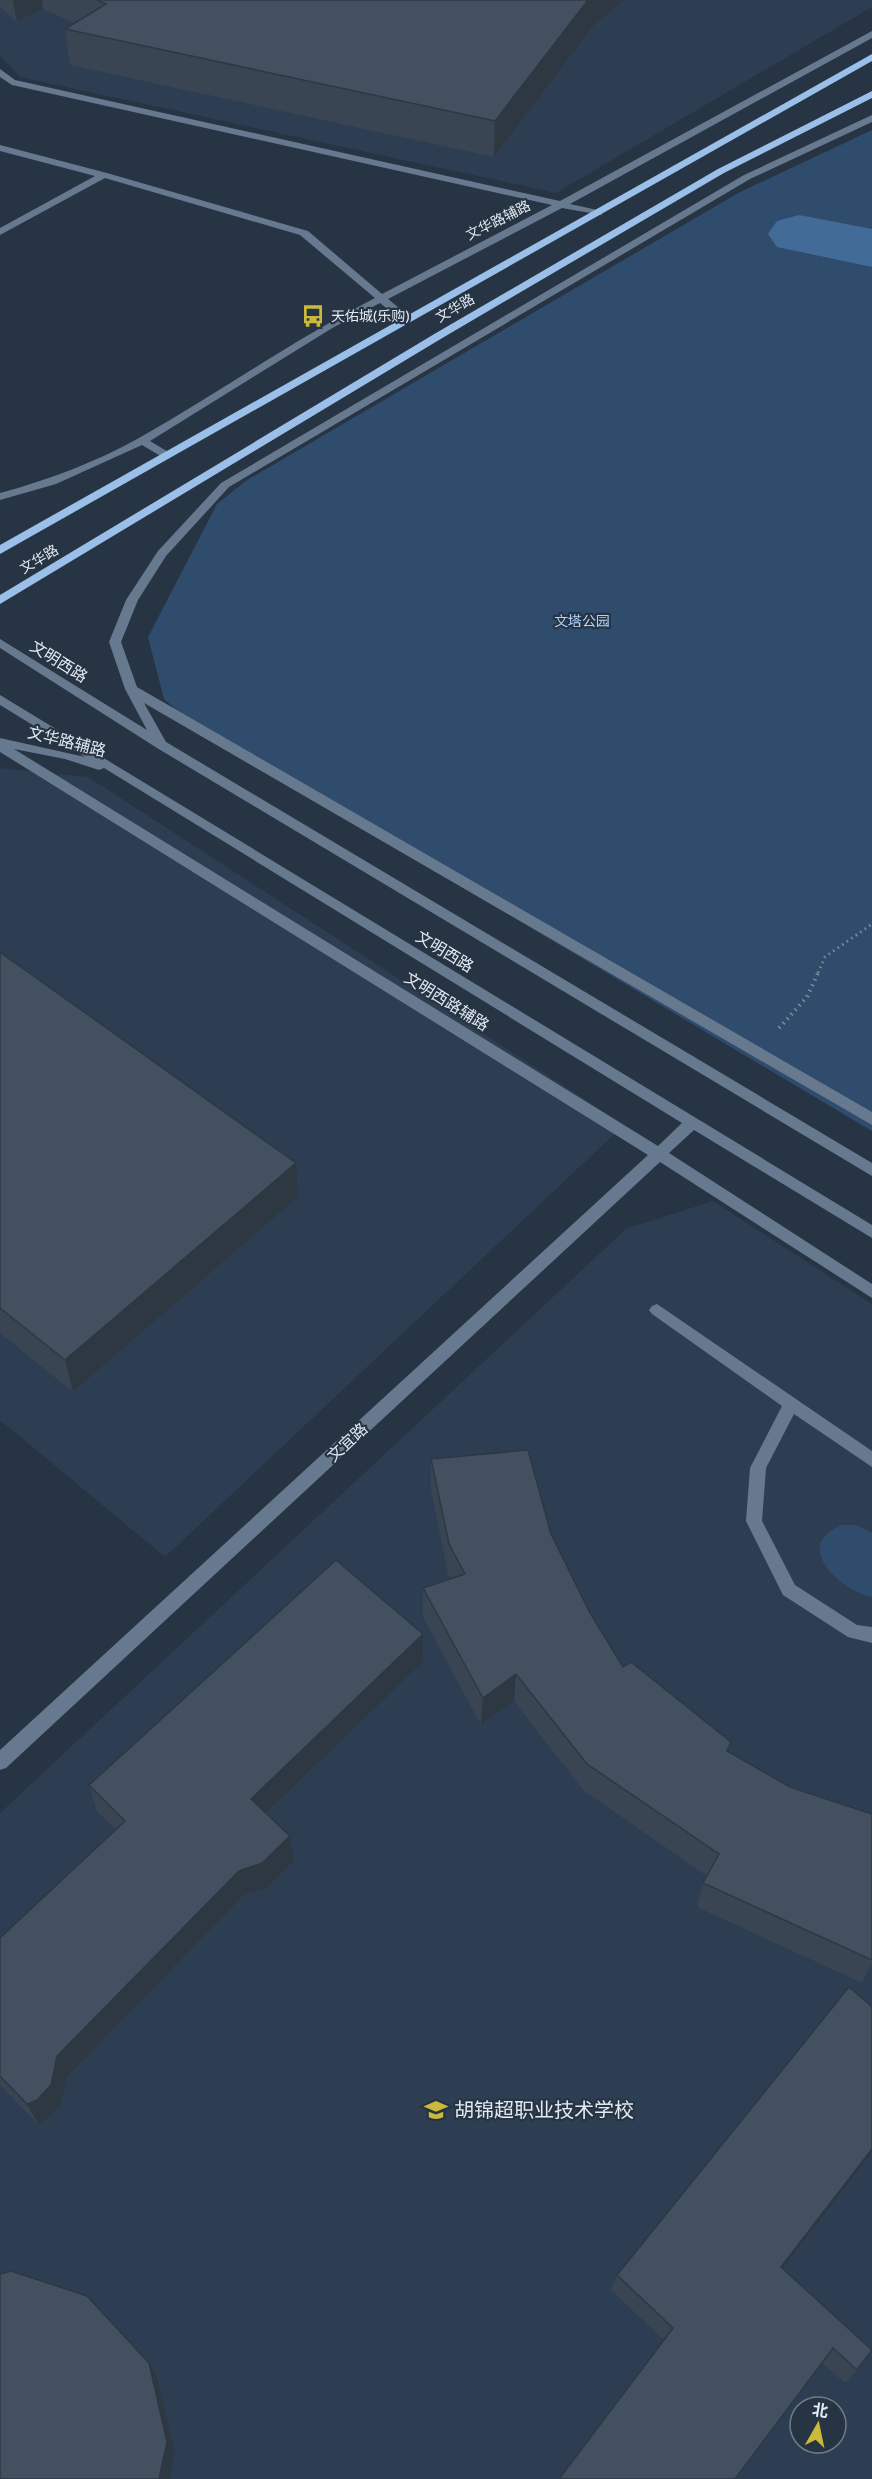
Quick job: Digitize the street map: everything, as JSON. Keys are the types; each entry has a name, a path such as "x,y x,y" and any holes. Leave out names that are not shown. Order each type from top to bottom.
{"main road":[{"name":"文华路","path":"0,550 872,57"},
{"name":"文华路","path":"0,600 440,335 721,171 872,94"}],"street":[{"name":"文华路辅路","path":"0,497 52,482 142,441 330,325 560,205 872,34"},
{"path":"0,72 12,82 599,213"},
{"path":"161,745 131,689 115,642 132,600 162,554 225,485 737,182 872,118"},
{"path":"0,148 104,175 304,233 406,319"},
{"path":"0,232 104,175"},
{"path":"142,441 166,455"},
{"path":"211,475 225,485"},
{"name":"文明西路","path":"0,643 161,745 872,1170"},
{"path":"131,689 872,1119"},
{"name":"文明西路","path":"0,699 872,1232"},
{"name":"文华路辅路","path":"0,744 67,755 125,774"},
{"name":"文明西路辅路","path":"0,744 659,1154 872,1292"},
{"name":"文宜路","path":"0,1762 693,1122"},
{"path":"657,1310 872,1460"},
{"path":"791,1404 758,1468 753,1521 789,1590 854,1632 872,1635"}],"path":[{"path":"757,1052 807,997 825,957 872,924"}],"shaded area":[{"path":"0,0 872,0 872,7 556,193 20,77 0,56"},
{"path":"0,768 88,777 624,1125 165,1557 0,1420"},
{"name":"胡锦超职业技术学校","path":"713,1201 872,1304 872,2479 0,2479 0,1813 626,1229"}],"green space":[{"name":"文塔公园","path":"872,130 872,1131 202,732 164,699 148,637 217,504 247,480 740,192"},
{"path":"840,1525 856,1525 872,1533 872,1597 863,1595 842,1583 825,1565 820,1545 825,1536"}],"building":[{"path":"97,0 588,0 495,121 65,29 106,4"},
{"path":"0,952 296,1163 65,1360 0,1308"},
{"path":"528,1450 551,1534 590,1613 623,1667 631,1662 731,1742 727,1751 790,1787 872,1814 872,1960 703,1883 719,1854 587,1764 516,1674 483,1698 423,1588 465,1574 449,1544 431,1459"},
{"path":"336,1560 423,1634 251,1799 290,1836 262,1863 239,1871 57,2056 51,2085 37,2100 27,2104 0,2076 0,1938 125,1821 89,1785"},
{"path":"849,1987 872,2007 872,2149 781,2267 872,2350 857,2370 833,2348 798,2395 788,2395 788,2408 735,2479 559,2479 673,2328 617,2275"},
{"path":"11,2271 87,2296 149,2363 167,2442 159,2479 0,2479 0,2274"}],"waterway":[{"path":"799,234 872,248"}],"place":[{"name":"天佑城(乐购)","path":"313,316"},
{"name":"胡锦超职业技术学校","path":"436,2110"}]}
